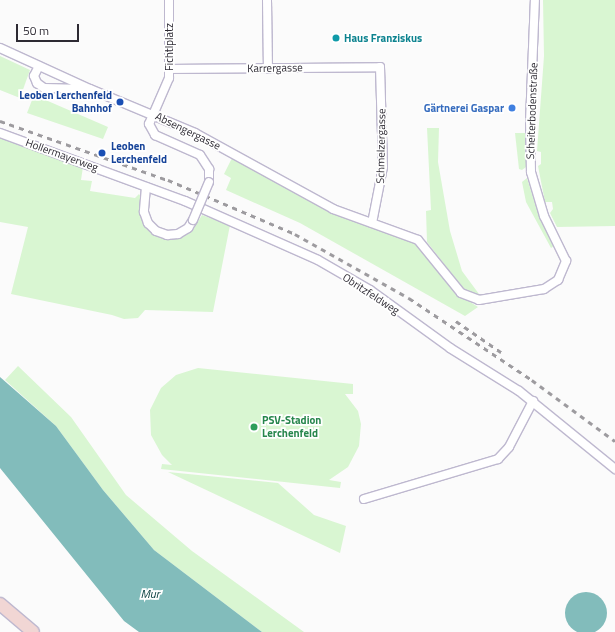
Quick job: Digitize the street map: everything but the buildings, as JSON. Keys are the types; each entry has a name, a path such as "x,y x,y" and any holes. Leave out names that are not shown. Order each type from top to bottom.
{"main road":[{"path":"0,604 33,632"}],"street":[{"name":"Fichtlplatz","path":"152,113 169,78 169,0"},
{"path":"267,0 268,69"},
{"name":"Scheiterbodenstraße","path":"372,223 418,240 461,293 470,299 505,297 544,289 558,280 566,261 544,216 531,172 530,122 535,0"},
{"name":"Absengergasse","path":"0,48 90,89 152,113 195,133 332,209 372,223"},
{"path":"39,66 34,76 37,83 44,88 90,89"},
{"name":"Karrergasse","path":"170,69 380,67"},
{"name":"Schmelzergasse","path":"372,223 383,167 380,67"},
{"path":"146,187 144,212 148,223 156,231 167,235 178,234 188,228 193,220 209,182 209,169 200,155 155,135 149,124 152,113"},
{"name":"Hollermayerweg","path":"0,133 146,187"},
{"name":"Obritzfeldweg","path":"146,187 232,220 318,260 370,290 450,348 533,401 615,469"},
{"path":"364,498 498,459 509,448 533,401"}],"green space":[{"path":"543,0 615,0 615,226 557,227 550,213 553,209 552,202 545,202 538,166 541,164 541,152 537,151 544,56"},
{"path":"0,56 30,70 20,98 0,90"},
{"path":"34,95 108,127 103,139 27,113"},
{"path":"427,128 439,128 438,162 450,231 462,271 479,294 496,294 494,297 469,296 427,242 426,211 431,210"},
{"path":"515,133 526,133 526,167 522,170 519,169"},
{"path":"0,136 83,167 81,180 92,181 90,191 135,198 139,194 141,197 140,212 144,223 157,236 169,240 181,237 192,231 202,215 230,225 213,312 145,310 138,318 124,319 112,315 11,294 28,227 0,222"},
{"path":"232,158 337,215 414,241 461,296 478,307 465,316 300,223 226,190 231,178 224,174"},
{"path":"527,178 540,219 554,246 551,248 526,202 522,182"},
{"path":"18,366 71,417 126,495 192,551 304,632 262,632 154,550 103,490 56,426 5,380"},
{"path":"198,368 353,384 353,394 345,394 358,411 361,424 359,446 348,467 329,480 341,482 340,488 161,469 162,464 172,465 162,455 151,435 150,410 161,388 176,375"},
{"path":"168,472 278,483 314,515 346,526 340,553"}],"water":[{"name":"Mur","path":"0,377 56,426 103,490 154,550 262,632 139,632 124,621 0,468"},
{"path":"582,592 590,592 598,595 604,601 607,613 604,625 598,631 590,634 582,634 574,631 568,625 565,617 565,609 568,601 574,595"}],"railway":[{"path":"0,121 168,180 295,234 409,298 532,380 615,441"},
{"path":"456,321 501,352"}],"place":[{"name":"Haus Franziskus","path":"336,38"},
{"name":"Leoben Lerchenfeld Bahnhof","path":"120,102"},
{"name":"Gärtnerei Gaspar","path":"512,108"},
{"name":"Leoben Lerchenfeld","path":"102,153"},
{"name":"PSV-Stadion Lerchenfeld","path":"254,427"}]}
